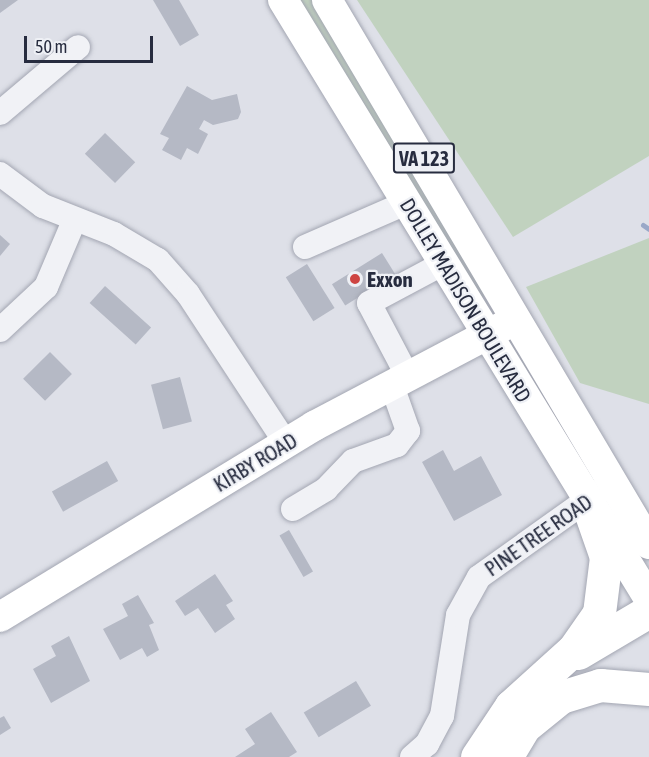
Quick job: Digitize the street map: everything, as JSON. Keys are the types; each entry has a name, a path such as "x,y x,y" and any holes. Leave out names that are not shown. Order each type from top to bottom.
{"highway":[{"path":"477,757 501,718 583,639 603,603 606,556 586,500"},
{"path":"550,670 649,611"},
{"path":"506,757 524,727 561,697 600,685 649,689"}],"main road":[{"name":"DOLLEY MADISON BOULEVARD","path":"284,0 586,500 649,599"},
{"name":"DOLLEY MADISON BOULEVARD","path":"327,0 649,544"},
{"name":"KIRBY ROAD","path":"0,617 286,442 399,379 517,319"}],"street":[{"path":"0,113 78,47"},
{"path":"0,174 74,221 137,245 175,278 286,442"},
{"path":"305,247 408,202"},
{"path":"0,330 46,287 74,221"},
{"path":"293,509 326,489 353,461 397,445 408,431 399,379 369,303 444,263"},
{"name":"PINE TREE ROAD","path":"412,757 428,744 442,716 458,615 479,577 613,483"}],"green space":[{"path":"292,0 313,0 486,288 482,301"},
{"path":"357,0 649,0 649,156 513,237"},
{"path":"649,238 649,404 580,383 526,287"}],"building":[{"path":"0,0 18,0 0,13"},
{"path":"153,0 179,0 199,35 180,46"},
{"path":"187,86 212,100 237,94 241,112 238,119 213,125 204,120 199,129 208,134 198,154 187,148 181,160 162,150 169,138 160,134"},
{"path":"105,133 135,162 115,183 85,154"},
{"path":"0,235 10,244 0,256"},
{"path":"382,253 395,274 345,305 332,284"},
{"path":"307,264 335,308 313,321 286,277"},
{"path":"105,286 151,327 136,345 90,303"},
{"path":"50,352 72,374 45,401 23,379"},
{"path":"180,377 192,421 163,429 151,385"},
{"path":"443,450 454,471 481,456 502,495 454,521 422,462"},
{"path":"107,461 118,481 63,512 52,492"},
{"path":"289,530 313,572 303,577 279,536"},
{"path":"215,574 233,601 226,605 235,619 215,633 198,608 185,616 175,601"},
{"path":"138,595 154,623 149,625 159,650 147,657 142,648 120,660 103,629 128,616 122,604"},
{"path":"69,636 90,681 51,703 33,669 56,656 51,646"},
{"path":"356,681 371,706 319,737 304,712"},
{"path":"271,712 297,752 289,757 235,757 255,744 245,729"},
{"path":"4,716 11,728 0,735 0,718"}],"waterway":[{"path":"643,225 649,229"}],"place":[{"name":"Exxon","path":"355,279"}]}
